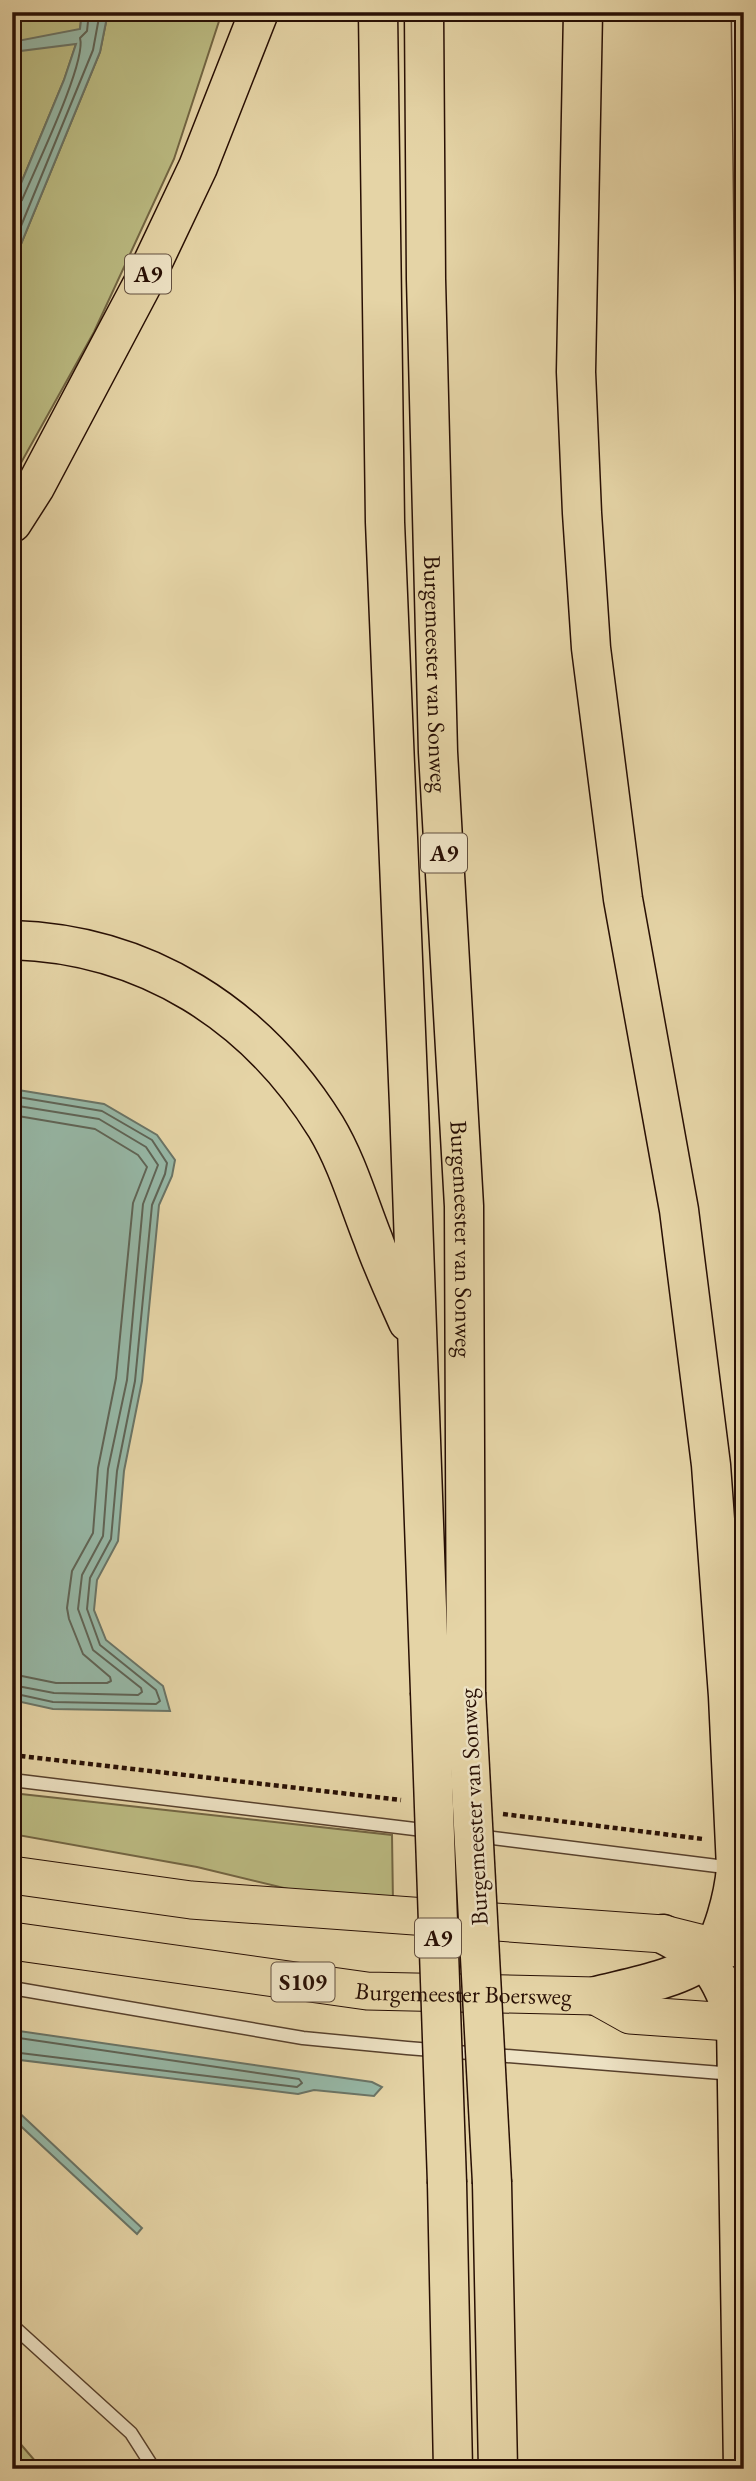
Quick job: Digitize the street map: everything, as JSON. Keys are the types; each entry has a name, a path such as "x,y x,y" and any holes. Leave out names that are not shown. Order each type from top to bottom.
{"highway":[{"name":"A9","path":"12,523 35,487 143,283 198,167 258,12"},
{"name":"Burgemeester van Sonweg","path":"377,12 385,523 417,1343 492,2183 498,2469"},
{"name":"Burgemeester van Sonweg","path":"424,12 426,279 438,752 464,1206 448,1693 447,2183 453,2469"},
{"path":"583,12 576,372 582,513 592,648 623,899 679,1210 711,1465 740,1866 721,1951 726,1993 740,2023 743,2469"},
{"name":"A9","path":"12,940 86,949 153,971 202,996 246,1031 291,1077 326,1128 349,1174 373,1241 417,1343"},
{"path":"663,1934 689,1947 721,1951"},
{"path":"596,1996 662,1979 721,1951"}],"main road":[{"path":"12,1875 191,1900 663,1934"},
{"name":"Burgemeester Boersweg","path":"12,1941 368,1991 596,1996 630,2015 740,2023"}],"lane":[{"path":"738,12 744,500"},
{"path":"12,1780 740,1866"},
{"path":"12,1988 303,2038 421,2050 740,2074"},
{"path":"12,2325 131,2433 154,2469"}],"path":[{"path":"12,1755 414,1802"},
{"path":"497,1813 740,1866"}],"green space":[{"path":"12,12 82,12 80,29 71,44 76,44 64,80 12,205"},
{"path":"108,12 222,12 174,159 94,332 12,479 12,266 100,52"},
{"path":"12,1793 392,1835 393,1904 313,1895 197,1867 12,1834"},
{"path":"12,2434 42,2469 12,2469"}],"water":[{"path":"82,12 108,12 100,52 12,266 12,205 64,80 76,44 12,52 12,42 80,29"},
{"path":"12,1089 104,1104 157,1135 175,1160 172,1176 159,1205 142,1381 124,1471 118,1541 97,1580 94,1610 106,1640 163,1686 170,1711 53,1709 12,1700"},
{"path":"12,2030 372,2082 382,2087 374,2096 314,2090 298,2094 12,2059"},
{"path":"12,2106 142,2228 137,2234 12,2118"}]}
